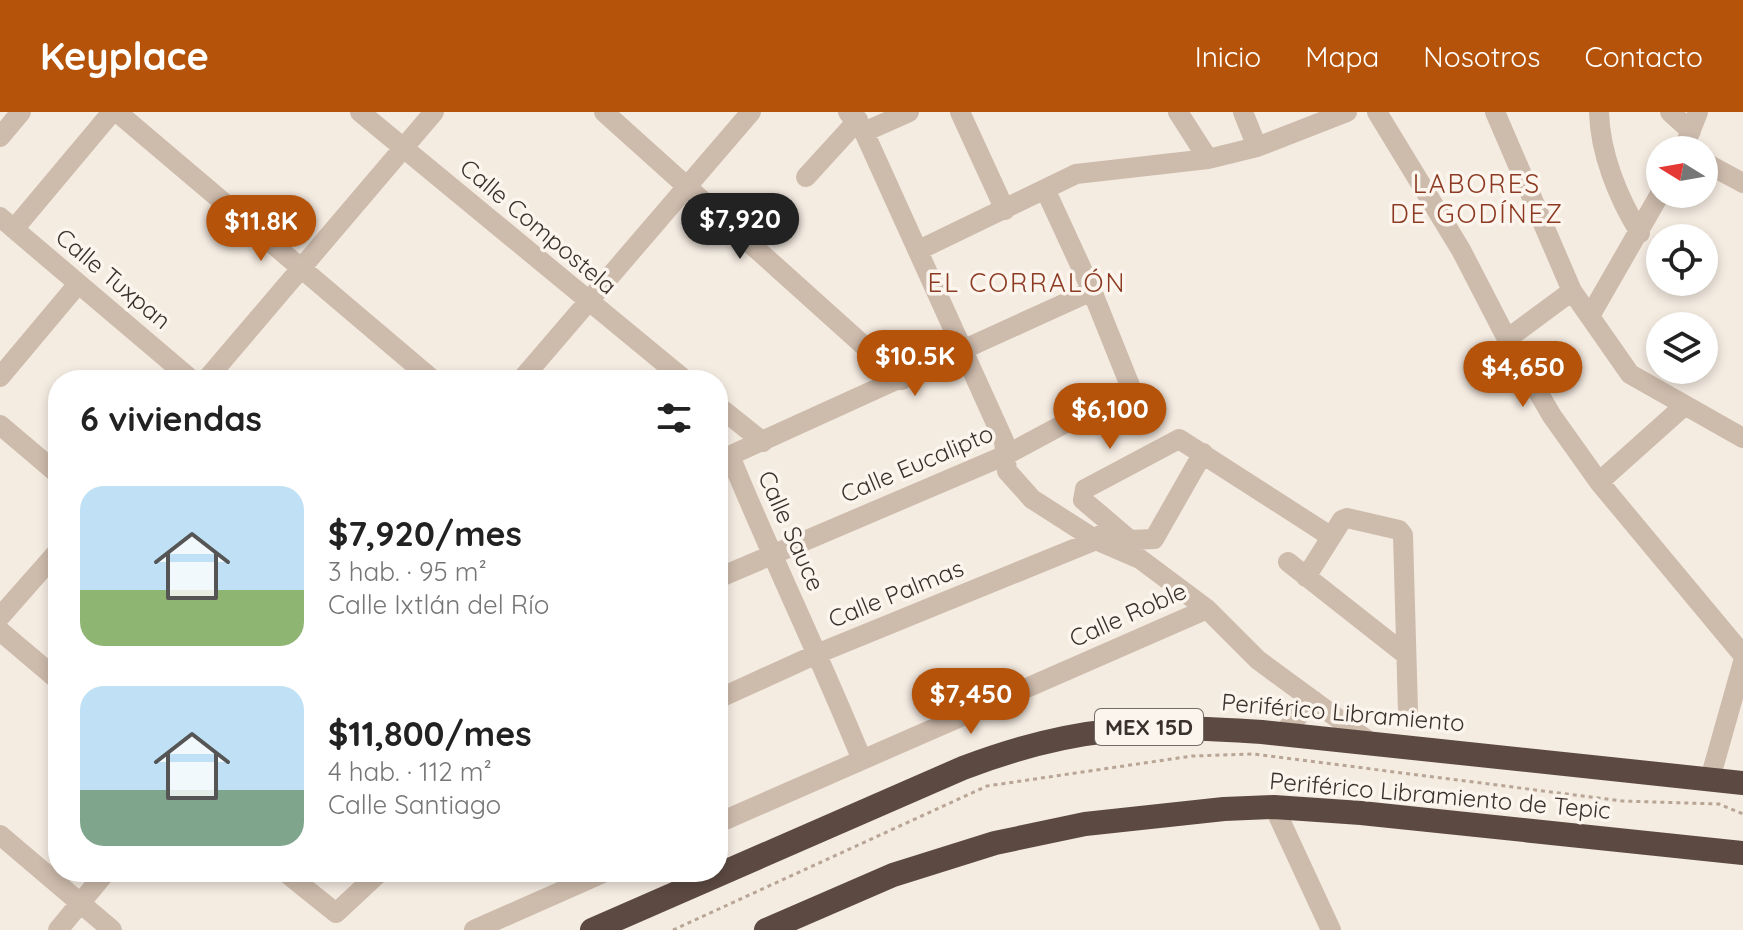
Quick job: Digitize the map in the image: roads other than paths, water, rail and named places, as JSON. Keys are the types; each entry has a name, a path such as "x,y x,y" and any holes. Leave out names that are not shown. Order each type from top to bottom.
{"highway":[{"name":"Periférico Libramiento","path":"728,872 1012,750 1084,732 1119,727 1185,727 1282,734 1743,783"},
{"name":"Periférico Libramiento de Tepic","path":"766,930 893,875 995,843 1085,824 1150,816 1274,807 1361,813 1743,853"},
{"name":"Periférico Libramiento","path":"592,930 704,882"}],"street":[{"path":"0,137 21,112"},
{"path":"7,223 115,112 421,370"},
{"name":"Calle Compostela","path":"360,112 672,370"},
{"path":"214,370 434,112"},
{"path":"604,112 687,183 902,380"},
{"path":"529,370 751,112"},
{"path":"806,177 857,121 909,112"},
{"path":"960,112 1005,210"},
{"path":"1178,112 1208,159"},
{"path":"1243,112 1257,147"},
{"path":"919,250 1076,174 1208,159 1257,147 1347,112"},
{"path":"1377,112 1461,250 1507,339 1552,416 1599,482 1743,655"},
{"path":"1495,112 1572,291 1630,374 1743,438"},
{"path":"1599,112 1600,137 1626,211 1640,233"},
{"path":"1670,112 1686,136"},
{"path":"857,121 919,250 1004,441 1007,471 1032,499 1096,540 1140,559 1207,609 1258,660 1370,742"},
{"path":"1718,170 1743,183"},
{"path":"728,456 902,380 1092,291 1045,189"},
{"path":"1590,316 1653,208"},
{"name":"Calle Tuxpan","path":"7,223 180,370"},
{"path":"0,377 78,284"},
{"name":"Calle Eucalipto","path":"728,574 1006,455 1131,388 1092,291"},
{"path":"1507,339 1572,291"},
{"path":"1599,482 1684,406"},
{"path":"728,414 763,442"},
{"path":"0,425 48,466"},
{"path":"1203,453 1158,536 1134,541 1083,500 1085,489 1179,439 1203,453 1330,536"},
{"name":"Calle Sauce","path":"728,466 819,653 862,760"},
{"path":"1306,577 1330,536 1347,518 1399,530 1403,535 1408,711"},
{"path":"1096,540 1111,525"},
{"name":"Calle Palmas","path":"728,694 819,653 1096,540"},
{"path":"0,617 48,562"},
{"path":"1288,562 1406,655"},
{"name":"Calle Roble","path":"728,819 1207,609"},
{"path":"0,631 48,672"},
{"path":"1710,779 1743,662"},
{"path":"1282,734 1313,700"},
{"path":"1274,807 1331,930"},
{"path":"0,835 48,876"},
{"path":"55,882 112,930"},
{"path":"58,930 98,882"},
{"path":"297,882 336,913 370,882"},
{"path":"474,930 582,882"}],"district":[{"name":"LABORES DE GODÍNEZ","path":"1477,199"},
{"name":"EL CORRALÓN","path":"1027,283"}]}
